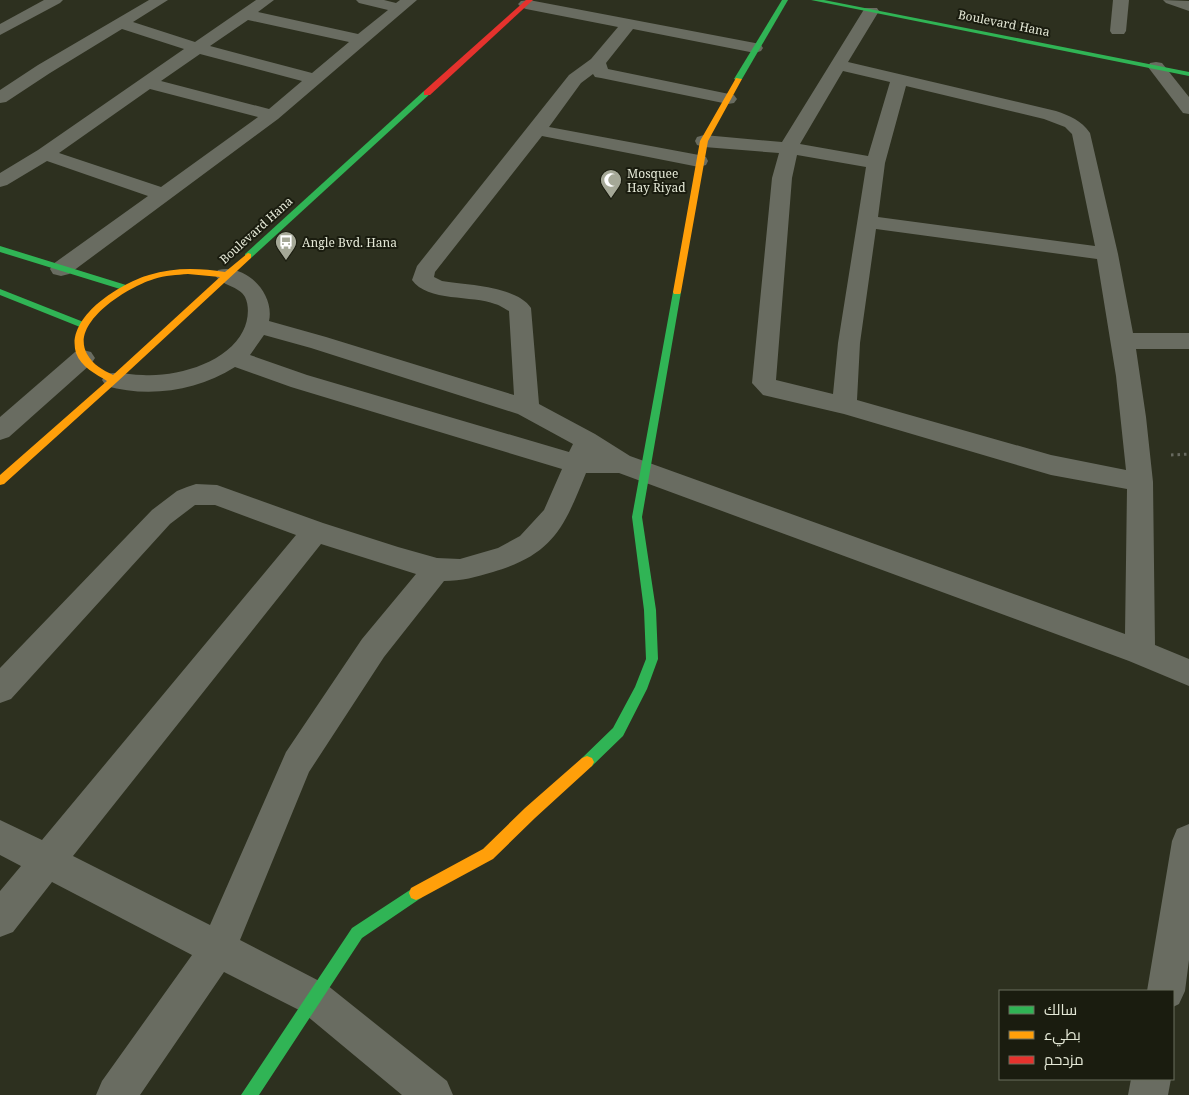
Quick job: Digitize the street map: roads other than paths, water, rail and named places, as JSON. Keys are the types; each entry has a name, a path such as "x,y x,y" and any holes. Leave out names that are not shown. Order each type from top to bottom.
{"street":[{"path":"0,30 55,0"},
{"path":"0,98 8,86 44,69 160,0"},
{"path":"0,180 45,154 266,0"},
{"path":"364,0 404,4"},
{"path":"248,1095 357,933 408,897 488,854 530,813 580,770 618,732 641,688 652,659 650,610 637,517 634,468 704,141 755,48 785,0"},
{"name":"Boulevard Hana","path":"814,0 1189,74"},
{"path":"1118,31 1120,0"},
{"path":"1170,0 1189,6"},
{"path":"528,2 629,24 755,48"},
{"name":"Boulevard Hana","path":"0,481 114,380 226,275 528,2"},
{"path":"62,269 272,114 404,4"},
{"path":"872,11 792,140 789,148 782,178 764,383 771,389 844,405 1051,464 1139,482"},
{"path":"244,14 361,40"},
{"path":"122,24 197,48 316,79"},
{"path":"526,408 520,308 500,297 437,287 423,280 426,272 460,226 575,79 597,63 629,24"},
{"path":"597,63 601,73 612,77 728,99"},
{"path":"839,65 1050,115 1071,123 1080,133 1108,254 1124,341 1139,482 1140,652"},
{"path":"1156,68 1189,108"},
{"path":"0,79 44,69"},
{"path":"844,405 849,343 876,163 899,79"},
{"path":"148,83 272,114"},
{"path":"537,130 699,161"},
{"path":"704,141 789,148 876,163"},
{"path":"45,154 165,194"},
{"path":"867,222 1108,254"},
{"path":"0,249 123,288"},
{"path":"176,271 202,271 226,275 248,286 255,295 260,304 258,326 250,340 232,357 217,367 192,377 165,384 138,384 114,380 94,371 83,358 78,342 83,325 92,311 106,298 123,288 149,277 176,271"},
{"path":"0,292 83,325"},
{"path":"258,326 318,342 526,408 581,452"},
{"path":"1124,341 1189,341"},
{"path":"232,357 299,381 581,452 634,468 1140,652 1189,673"},
{"path":"0,431 83,358"},
{"path":"0,689 161,517 186,498 196,494 217,495 315,531 437,569 460,570 506,557 530,544 555,516 581,452"},
{"path":"0,919 315,531"},
{"path":"116,1095 218,949 297,763 373,648 437,569"},
{"path":"0,837 314,998 433,1095"},
{"path":"1174,988 1189,841"},
{"path":"1148,1095 1150,1080"}],"place":[{"name":"Mosquee Hay Riyad","path":"611,199"},
{"name":"Angle Bvd. Hana","path":"286,261"}]}
